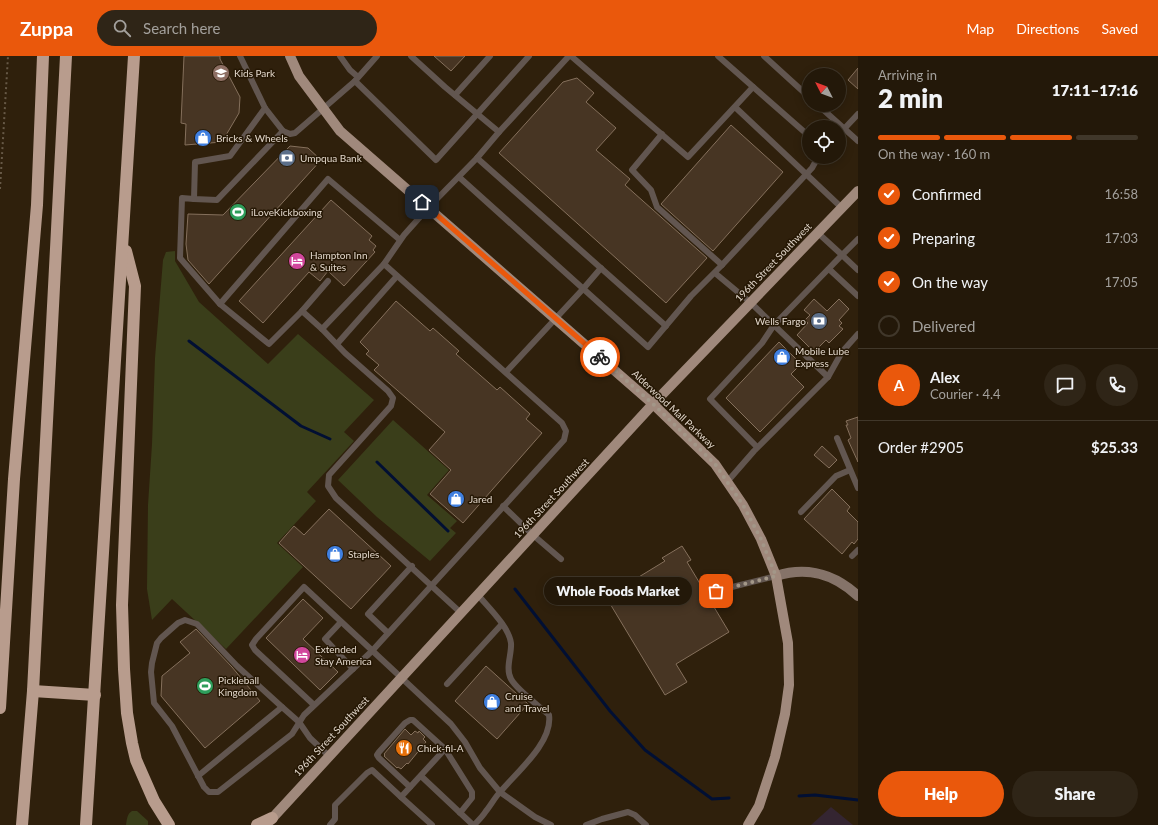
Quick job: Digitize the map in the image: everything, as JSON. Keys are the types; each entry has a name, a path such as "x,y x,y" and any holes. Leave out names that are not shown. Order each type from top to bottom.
{"highway":[{"path":"0,708 14,479 38,205 43,56"},
{"path":"22,825 33,691 66,56"},
{"path":"86,825 134,56"},
{"path":"123,239 135,286 122,605 126,699 136,760 154,801 169,825"},
{"path":"0,593 14,479"},
{"path":"33,691 95,695"},
{"path":"91,751 93,825"},
{"path":"257,825 269,822"}],"main road":[{"name":"Alderwood Mall Parkway","path":"290,56 299,76 340,131 653,404 715,464 743,505 761,539 776,576 788,643 789,685 785,714 775,757 759,806 748,825"},
{"name":"196th Street Southwest","path":"269,822 653,404 858,192"}],"street":[{"path":"776,576 790,571 810,572 827,576 846,585 858,596"}],"lane":[{"path":"240,56 264,108 283,131 290,134 295,132 323,109 356,79 377,56"},
{"path":"341,56 356,79 436,160 529,56"},
{"path":"412,56 444,87 499,132"},
{"path":"455,95 490,56"},
{"path":"322,328 384,264 400,240 428,208 477,158 499,132 570,56 688,157 753,87"},
{"path":"718,56 802,130"},
{"path":"764,56 802,91"},
{"path":"734,107 842,208"},
{"path":"194,199 195,162 230,156 264,108"},
{"path":"826,112 834,120"},
{"path":"846,127 858,114"},
{"path":"283,131 217,200 182,198 180,258 220,304 269,344 328,282"},
{"path":"846,131 858,141"},
{"path":"662,134 632,170 651,190 657,207 722,265"},
{"path":"477,158 666,326"},
{"path":"459,177 648,347 692,296 807,174 814,164"},
{"path":"220,304 328,179 400,240"},
{"path":"818,233 858,270"},
{"path":"757,447 710,399 762,343 774,325 858,239"},
{"path":"329,756 310,738 299,722 237,666 197,624 186,620 178,623 157,643 151,672 154,702 172,726 204,787 209,792 218,792 292,734 299,722 304,715 372,651 564,440 566,431 562,422 384,264"},
{"path":"506,372 601,268"},
{"path":"830,269 858,296"},
{"path":"715,272 751,303 828,377"},
{"path":"337,344 397,276"},
{"path":"302,311 388,391 393,398 391,406 329,475 328,486 336,498 462,613"},
{"path":"727,482 757,447 828,377 842,352 858,334"},
{"path":"837,438 858,488"},
{"path":"801,512 836,476 850,470"},
{"path":"503,506 561,559"},
{"path":"852,556 858,550"},
{"path":"388,633 368,614 412,566"},
{"path":"716,591 776,576"},
{"path":"314,705 255,650 252,645 304,587 451,724 465,742 480,768 500,792 535,818 551,825"},
{"path":"421,776 473,825 486,812 500,792 541,744 549,725 549,715 519,689 511,679 509,666 511,643 510,637 502,624 478,595"},
{"path":"341,622 325,639 353,669"},
{"path":"447,684 502,624"},
{"path":"198,776 282,707"},
{"path":"410,787 379,758 378,755 405,723 413,720 445,749 472,792 472,798 460,813"},
{"path":"401,797 445,749"},
{"path":"330,825 335,819 335,805 367,772 372,770 432,825"},
{"path":"586,825 628,812 635,814 646,825"},
{"path":"607,818 610,825"}],"path":[{"path":"0,189 8,56"}],"shaded area":[{"path":"831,807 853,825 811,825"}],"green space":[{"path":"175,251 175,261 199,302 268,364 298,334 374,400 344,432 354,441 307,492 316,501 277,543 303,567 226,649 172,599 152,620 147,589 148,505 155,358 163,260 166,252"},
{"path":"393,420 449,470 427,495 457,521 450,528 456,533 430,561 377,517 338,480"},
{"path":"132,811 137,811 148,821 148,825 126,825 128,815"}],"building":[{"path":"184,56 220,56 220,59 240,97 239,113 222,142 185,145 186,124 181,123"},
{"path":"434,56 465,56 451,71"},
{"path":"858,68 858,89 848,80"},
{"path":"577,78 594,93 586,102 616,128 596,150 630,179 625,185 707,258 666,303 499,153 563,82"},
{"path":"731,125 783,172 713,251 661,204"},
{"path":"290,146 308,148 321,160 209,284 188,260 186,244 188,214 223,215"},
{"name":"Hampton Inn & Suites","path":"331,200 372,236 369,240 376,246 373,250 375,252 344,286 328,271 320,281 309,272 263,323 239,301"},
{"path":"814,299 827,311 839,299 849,309 839,320 842,323 839,326 843,329 829,343 826,340 814,352 797,335 808,323 805,320 810,315 804,310"},
{"path":"396,301 430,331 433,328 459,351 456,354 497,390 500,387 530,414 526,419 542,433 463,523 430,494 451,470 429,450 445,432 374,370 379,365 366,354 369,351 360,342"},
{"path":"779,342 801,364 791,374 804,387 760,432 726,398"},
{"path":"858,417 858,462 848,440 851,438 846,421"},
{"path":"822,446 837,460 829,468 814,455"},
{"path":"832,489 850,507 847,511 858,522 858,539 854,544 852,542 842,554 804,519"},
{"name":"Staples","path":"329,509 391,566 351,609 279,543 294,526 304,535"},
{"path":"682,546 691,560 687,562 729,632 676,664 687,682 665,695 606,597 665,561 662,558"},
{"name":"Extended Stay America","path":"303,599 323,618 303,639 338,672 320,690 266,638"},
{"name":"Pickleball Kingdom","path":"196,629 232,667 260,701 205,748 161,696 162,676 190,653 180,642"},
{"name":"Cruise and Travel","path":"486,666 528,704 497,739 455,701"},
{"name":"Chick-fil-A","path":"405,729 411,735 415,731 418,733 419,731 425,737 423,739 426,742 408,764 407,763 401,769 398,767 397,768 384,756 384,754"}],"waterway":[{"path":"189,341 301,426 330,439"},
{"path":"377,462 448,531"},
{"path":"515,589 610,711 645,750 712,799 729,798"},
{"path":"799,796 815,795 858,800"}],"way so far":[{"path":"600,357 666,416 715,464 743,505 761,539 776,576 716,591"}],"place":[{"name":"Kids Park","path":"221,73"},
{"name":"Bricks & Wheels","path":"203,138"},
{"name":"Umpqua Bank","path":"287,158"},
{"name":"iLoveKickboxing","path":"238,212"},
{"name":"Hampton Inn & Suites","path":"297,261"},
{"name":"Wells Fargo","path":"819,321"},
{"name":"Mobile Lube Express","path":"782,357"},
{"name":"Jared","path":"456,499"},
{"name":"Staples","path":"335,554"},
{"name":"Whole Foods Market","path":"716,591"},
{"name":"Extended Stay America","path":"302,655"},
{"name":"Pickleball Kingdom","path":"205,686"},
{"name":"Cruise and Travel","path":"492,702"},
{"name":"Chick-fil-A","path":"404,748"}],"route":[{"path":"422,202 600,357"}]}
